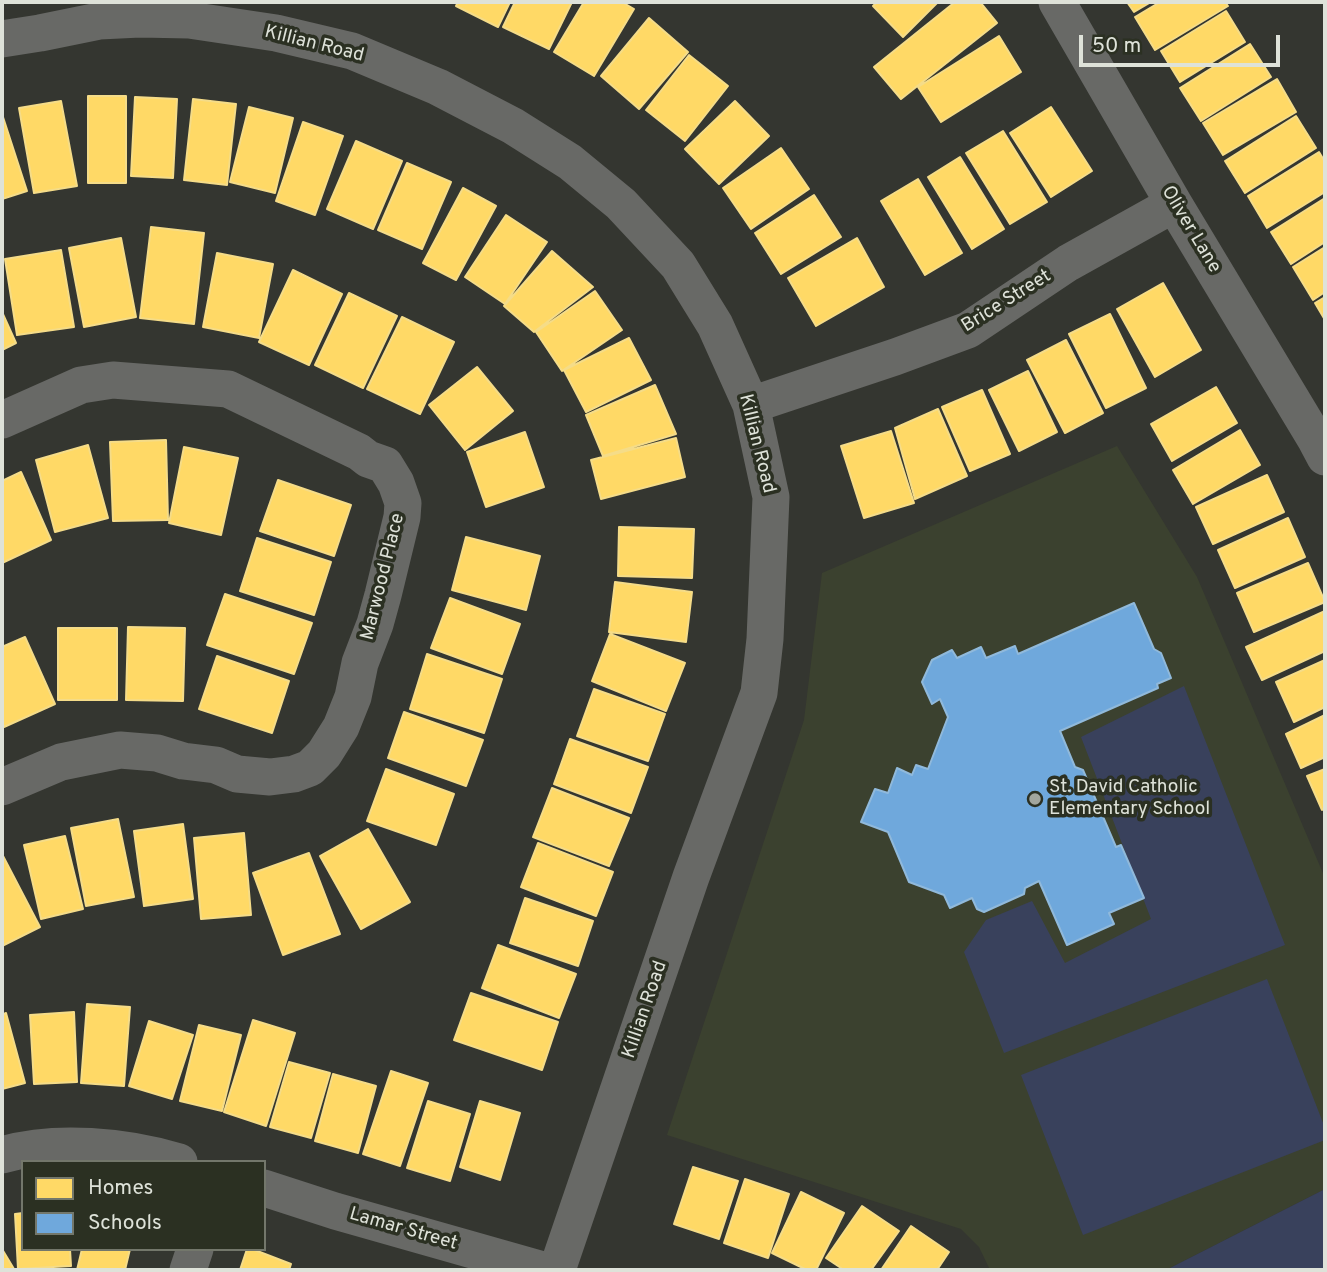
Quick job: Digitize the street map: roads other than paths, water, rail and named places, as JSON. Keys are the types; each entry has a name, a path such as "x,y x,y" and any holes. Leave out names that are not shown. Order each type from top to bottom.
{"street":[{"name":"Oliver Lane","path":"1057,2 1325,457"},
{"name":"Killian Road","path":"2,38 99,21 140,19 190,11 352,51 450,94 513,126 570,162 621,204 678,265 715,325 751,405 771,497 765,639 759,693 691,877 557,1270"},
{"name":"Brice Street","path":"751,405 968,330 1068,263 1174,204"},
{"name":"Marwood Place","path":"2,420 82,385 113,380 228,389 385,465 396,483 402,503 383,595 360,663 353,697 341,727 324,754 310,768 294,774 270,777 237,774 216,765 183,761 157,752 120,750 61,762 2,787"},
{"path":"2,1155 18,1150 82,1145 157,1155 173,1160"},
{"name":"Lamar Street","path":"266,1189 543,1270"},
{"path":"188,1270 194,1251"}],"place":[{"name":"St. David Catholic Elementary School","path":"1035,799"}]}
